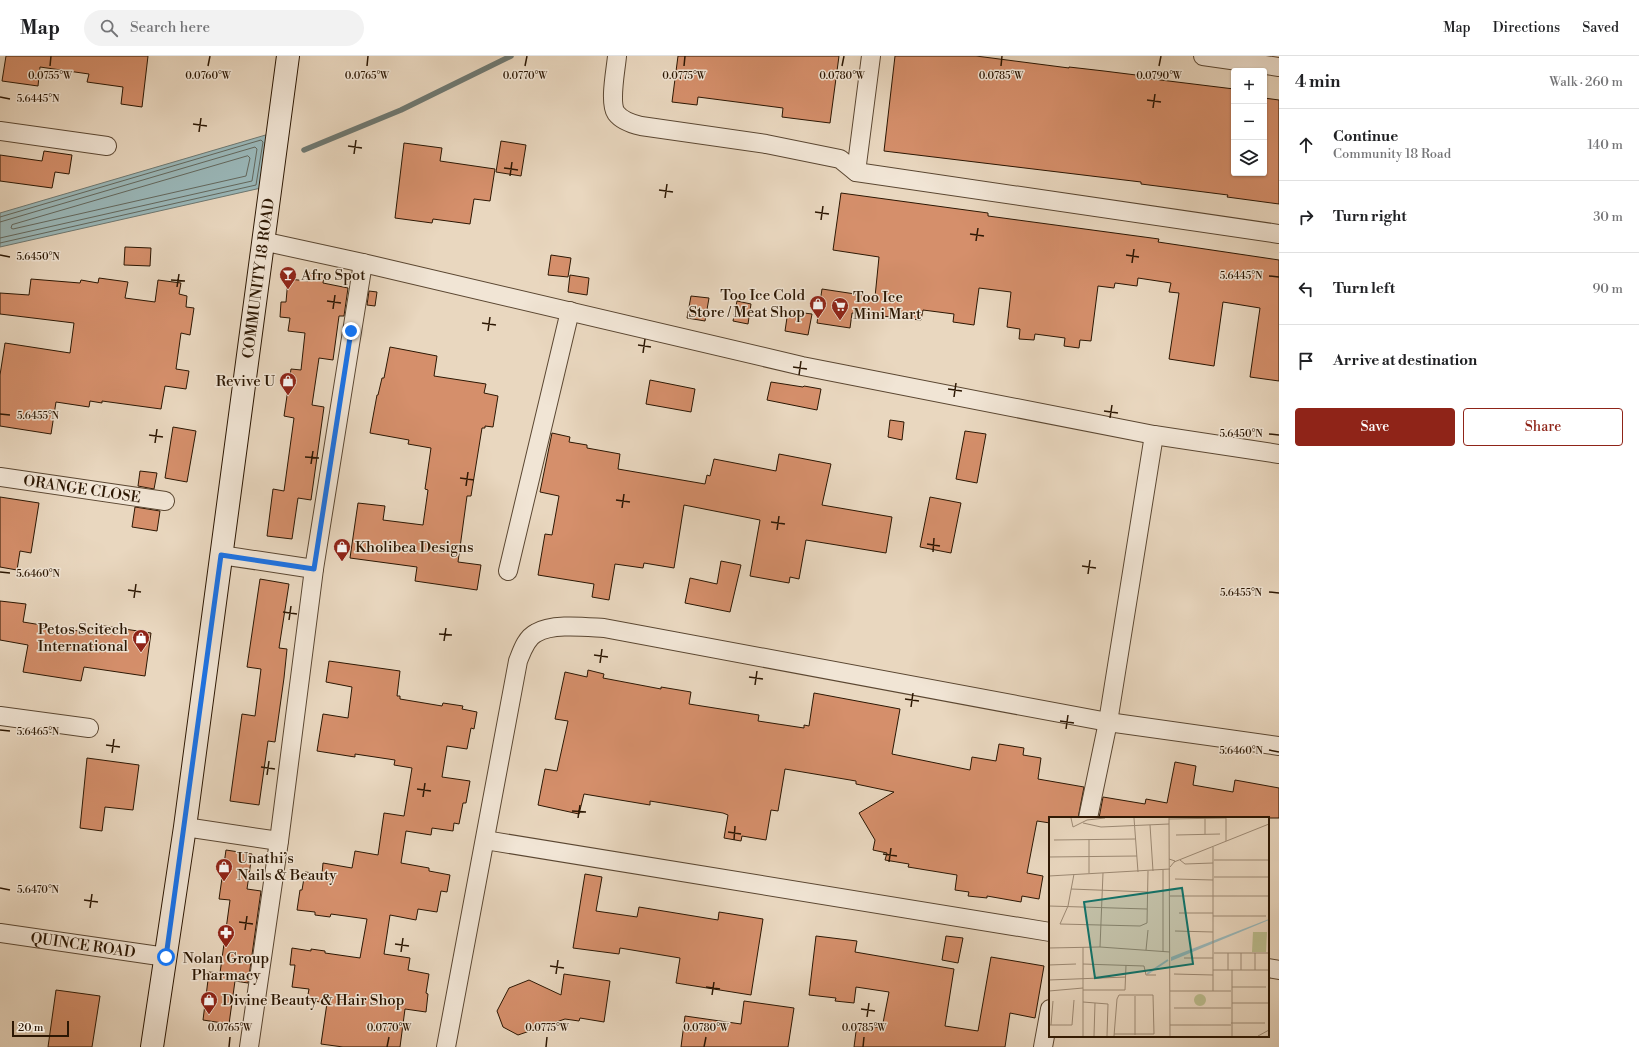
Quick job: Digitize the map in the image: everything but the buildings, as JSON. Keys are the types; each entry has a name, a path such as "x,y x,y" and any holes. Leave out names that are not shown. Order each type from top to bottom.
{"main road":[{"name":"COMMUNITY 18 ROAD","path":"152,1047 185,827 262,241 273,179 288,56"}],"street":[{"path":"617,56 613,106 617,114 628,122 641,126 766,144 840,159 856,172 1279,234"},
{"path":"856,172 871,56"},
{"path":"1203,56 1279,67"},
{"path":"0,131 107,146"},
{"path":"262,241 363,262 802,366 1154,435 1279,454"},
{"path":"249,1047 279,842 314,569 363,262"},
{"path":"508,571 570,311"},
{"path":"1088,817 1108,722 1154,435"},
{"name":"ORANGE CLOSE","path":"0,477 165,501"},
{"path":"221,555 314,569"},
{"path":"446,1047 518,661 526,643 536,633 549,628 604,628 1108,722 1279,746"},
{"path":"0,716 89,728"},
{"path":"185,827 279,842"},
{"path":"485,840 1049,932"},
{"name":"QUINCE ROAD","path":"0,933 166,957"},
{"path":"1269,968 1279,970"},
{"path":"1043,1047 1049,1014"}],"water":[{"path":"269,134 261,188 0,247 0,213"}],"waterway":[{"path":"304,150 401,110 511,56"}],"place":[{"name":"Afro Spot","path":"288,290"},
{"name":"Too Ice Cold Store / Meat Shop","path":"818,319"},
{"name":"Too Ice Mini Mart","path":"840,321"},
{"name":"Revive U","path":"288,396"},
{"name":"Kholibea Designs","path":"342,562"},
{"name":"Petos Scitech International","path":"141,653"},
{"name":"Unathi’s Nails & Beauty","path":"224,882"},
{"name":"Nolan Group Pharmacy","path":"226,948"},
{"name":"Divine Beauty & Hair Shop","path":"209,1015"}],"route":[{"path":"166,957 185,827 221,555 314,569 351,331"}]}
